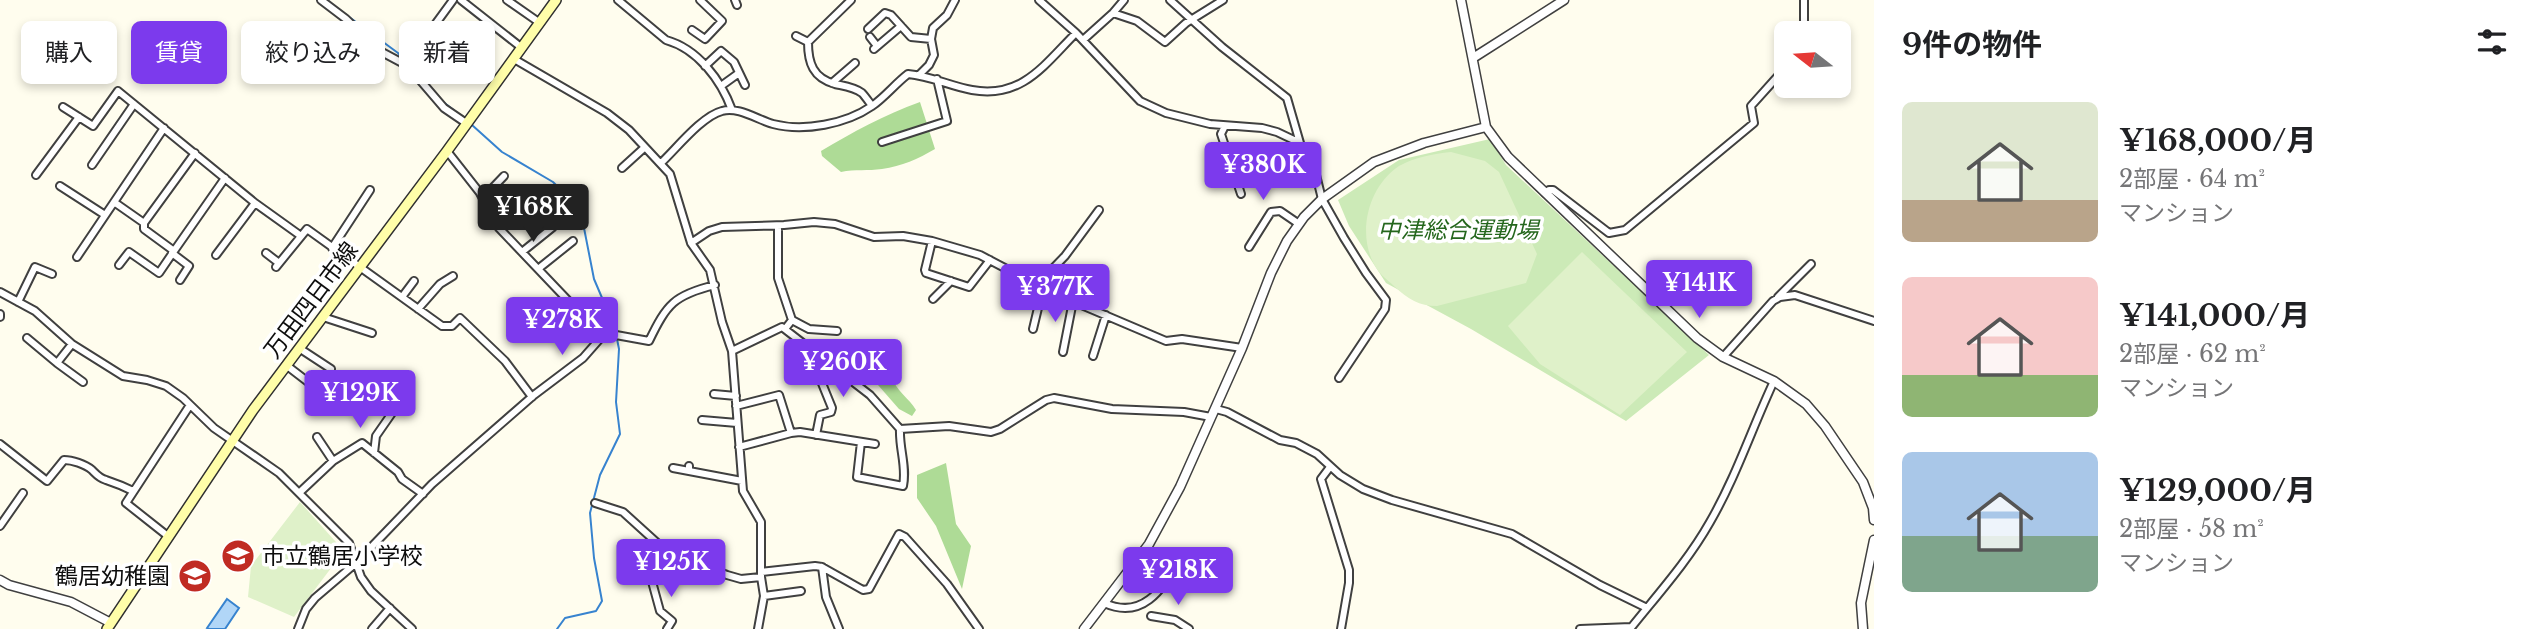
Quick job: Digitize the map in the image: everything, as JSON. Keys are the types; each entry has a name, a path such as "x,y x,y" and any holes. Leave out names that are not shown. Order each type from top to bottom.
{"main road":[{"name":"万田四日市線","path":"109,626 232,439 555,0"}],"street":[{"path":"321,0 346,19 378,50 408,66 444,108 466,123"},
{"path":"438,21 453,0"},
{"path":"461,0 522,48"},
{"path":"507,0 540,23"},
{"path":"618,0 666,40 676,42 692,53 722,86 733,110"},
{"path":"692,30 705,39 722,20 700,0"},
{"path":"919,75 934,55 931,39 933,28 947,15 955,0"},
{"path":"1039,0 1076,33 1140,101 1166,113 1225,126 1277,132 1300,145"},
{"path":"1083,40 1124,0"},
{"path":"1170,0 1222,47 1287,98 1300,145 1316,175 1322,199 1354,256 1386,300 1385,309 1339,378"},
{"path":"1113,13 1137,21 1165,42 1192,19 1223,0"},
{"path":"1461,0 1486,127 1508,157 1697,338 1723,357 1774,381 1806,404 1825,426 1863,482 1873,508 1874,520"},
{"path":"1473,58 1564,0"},
{"path":"1804,0 1804,21"},
{"path":"849,1 808,42 810,65 817,74 832,83 862,93 872,106"},
{"path":"868,29 885,13 891,15 911,37 931,39"},
{"path":"870,37 876,47 901,26"},
{"path":"661,163 713,114 733,110 792,128 844,120 872,106 908,74 937,79 971,90 1001,91 1014,88 1033,76 1076,33"},
{"path":"796,36 808,42"},
{"path":"705,66 721,51 734,62 745,85"},
{"path":"514,59 607,113 629,130 661,163 675,184 691,243 710,270 732,351 741,481 743,491 761,522 761,574 764,596 758,629"},
{"path":"832,83 855,63"},
{"path":"722,86 739,73"},
{"path":"882,142 947,121 937,79"},
{"path":"1545,193 1553,190 1609,233 1625,230 1754,123 1751,106 1774,80"},
{"path":"63,107 93,126 118,91 255,203 301,236"},
{"path":"92,165 134,104"},
{"path":"36,175 79,117"},
{"path":"1225,126 1221,134 1241,194"},
{"path":"1084,629 1149,544 1180,487 1242,348 1271,273 1299,224 1322,199 1374,162 1424,143 1486,127"},
{"path":"77,257 164,128"},
{"path":"622,168 644,148"},
{"path":"447,150 483,198 499,228 578,311 583,314 597,313 605,333"},
{"path":"180,280 189,266 144,229 144,223 195,153"},
{"path":"483,198 504,176"},
{"path":"119,265 129,253 159,273 225,178"},
{"path":"60,186 106,215"},
{"path":"332,248 370,190"},
{"path":"499,228 538,195"},
{"path":"114,202 144,223"},
{"path":"216,255 255,203"},
{"path":"1032,329 1041,286 1099,210"},
{"path":"1249,247 1271,212 1280,211 1299,224"},
{"path":"691,243 709,231 722,227 814,222 835,224 874,237 903,236 990,260 1073,301 1166,341 1182,339 1242,348"},
{"path":"778,226 778,278 793,320 809,329 837,331"},
{"path":"522,252 554,227"},
{"path":"266,254 278,265 307,229 442,326 452,326 460,318 505,361 533,397"},
{"path":"538,269 573,241"},
{"path":"932,242 926,273 951,281 972,286 990,260"},
{"path":"1723,357 1773,301 1811,264"},
{"path":"18,302 35,267 52,274"},
{"path":"418,309 440,284 453,276"},
{"path":"402,297 414,281"},
{"path":"933,299 951,281"},
{"path":"605,333 649,341 662,315 670,306 693,290 715,285"},
{"path":"0,292 35,311 72,344 123,376 166,386 214,428 279,473 349,543 361,577 371,591 412,629"},
{"path":"1773,301 1795,295 1874,321"},
{"path":"1063,352 1073,301"},
{"path":"1093,356 1107,315"},
{"path":"323,317 372,332"},
{"path":"785,329 793,320"},
{"path":"732,351 782,327 870,396 901,429 900,439 906,472 903,486 857,477 861,442"},
{"path":"298,629 306,609 315,598 356,563 423,494 533,397 583,358 605,333"},
{"path":"27,338 83,382"},
{"path":"57,363 72,344"},
{"path":"299,348 331,369"},
{"path":"816,354 817,371 832,408 831,412 820,415 816,435"},
{"path":"286,365 312,385"},
{"path":"374,453 376,436 408,390 392,378"},
{"path":"1580,629 1631,628 1691,554 1734,477 1774,381"},
{"path":"714,394 736,396"},
{"path":"736,407 779,395 791,433"},
{"path":"901,429 949,426 991,432 1054,398 1112,410 1227,412 1280,440 1296,443 1317,454 1349,482 1392,500 1512,534 1600,585 1647,608"},
{"path":"169,537 126,503 190,405"},
{"path":"702,420 737,423"},
{"path":"738,447 791,433 875,444"},
{"path":"317,437 333,461"},
{"path":"299,493 333,461 362,443 423,494"},
{"path":"0,444 47,481 64,460 70,460 92,470 107,481 114,481 133,491"},
{"path":"1330,467 1321,480 1349,570 1341,629"},
{"path":"673,468 741,481"},
{"path":"0,526 23,493"},
{"path":"596,503 623,512 666,551 741,579 815,566 822,567 863,590 869,589 899,534 905,537 947,584 979,629"},
{"path":"1863,629 1861,603 1874,540"},
{"path":"666,551 652,570 651,578 660,611 672,621 667,629"},
{"path":"1104,603 1124,609 1142,605 1155,594 1185,552"},
{"path":"822,567 826,597 839,629"},
{"path":"0,580 9,585 71,602 109,626"},
{"path":"764,596 802,591"},
{"path":"372,629 390,608"},
{"path":"1151,616 1175,620 1189,629"}],"green space":[{"path":"920,102 935,149 929,153 889,168 841,172 822,156 821,151 845,137"},
{"name":"中津総合運動場","path":"1490,139 1506,165 1709,355 1626,421 1471,329 1386,283 1349,226 1338,200 1399,160"},
{"path":"1451,152 1485,161 1499,172 1537,254 1526,283 1431,306 1409,298 1379,272 1367,245 1366,230 1372,201 1388,176 1411,160"},
{"path":"1582,252 1687,352 1620,415 1540,364 1508,326"},
{"path":"886,343 893,343 895,353 892,377 916,410 912,416 899,409 878,385 878,366"},
{"path":"946,463 956,524 971,546 962,589 936,526 917,498 917,475"},
{"path":"300,502 344,551 294,617 248,597 251,566"}],"water":[{"path":"227,599 239,608 225,629 207,628"}],"waterway":[{"path":"326,0 399,54"},
{"path":"442,101 465,119"},
{"path":"472,125 502,152 553,182 576,205 584,228 594,279 617,333"},
{"path":"557,629 565,618 596,611 602,601 594,558 590,513 600,475 620,434 616,402 619,349 617,339"}],"place":[{"name":"市立鶴居小学校","path":"238,556"},
{"name":"鶴居幼稚園","path":"195,576"}]}
